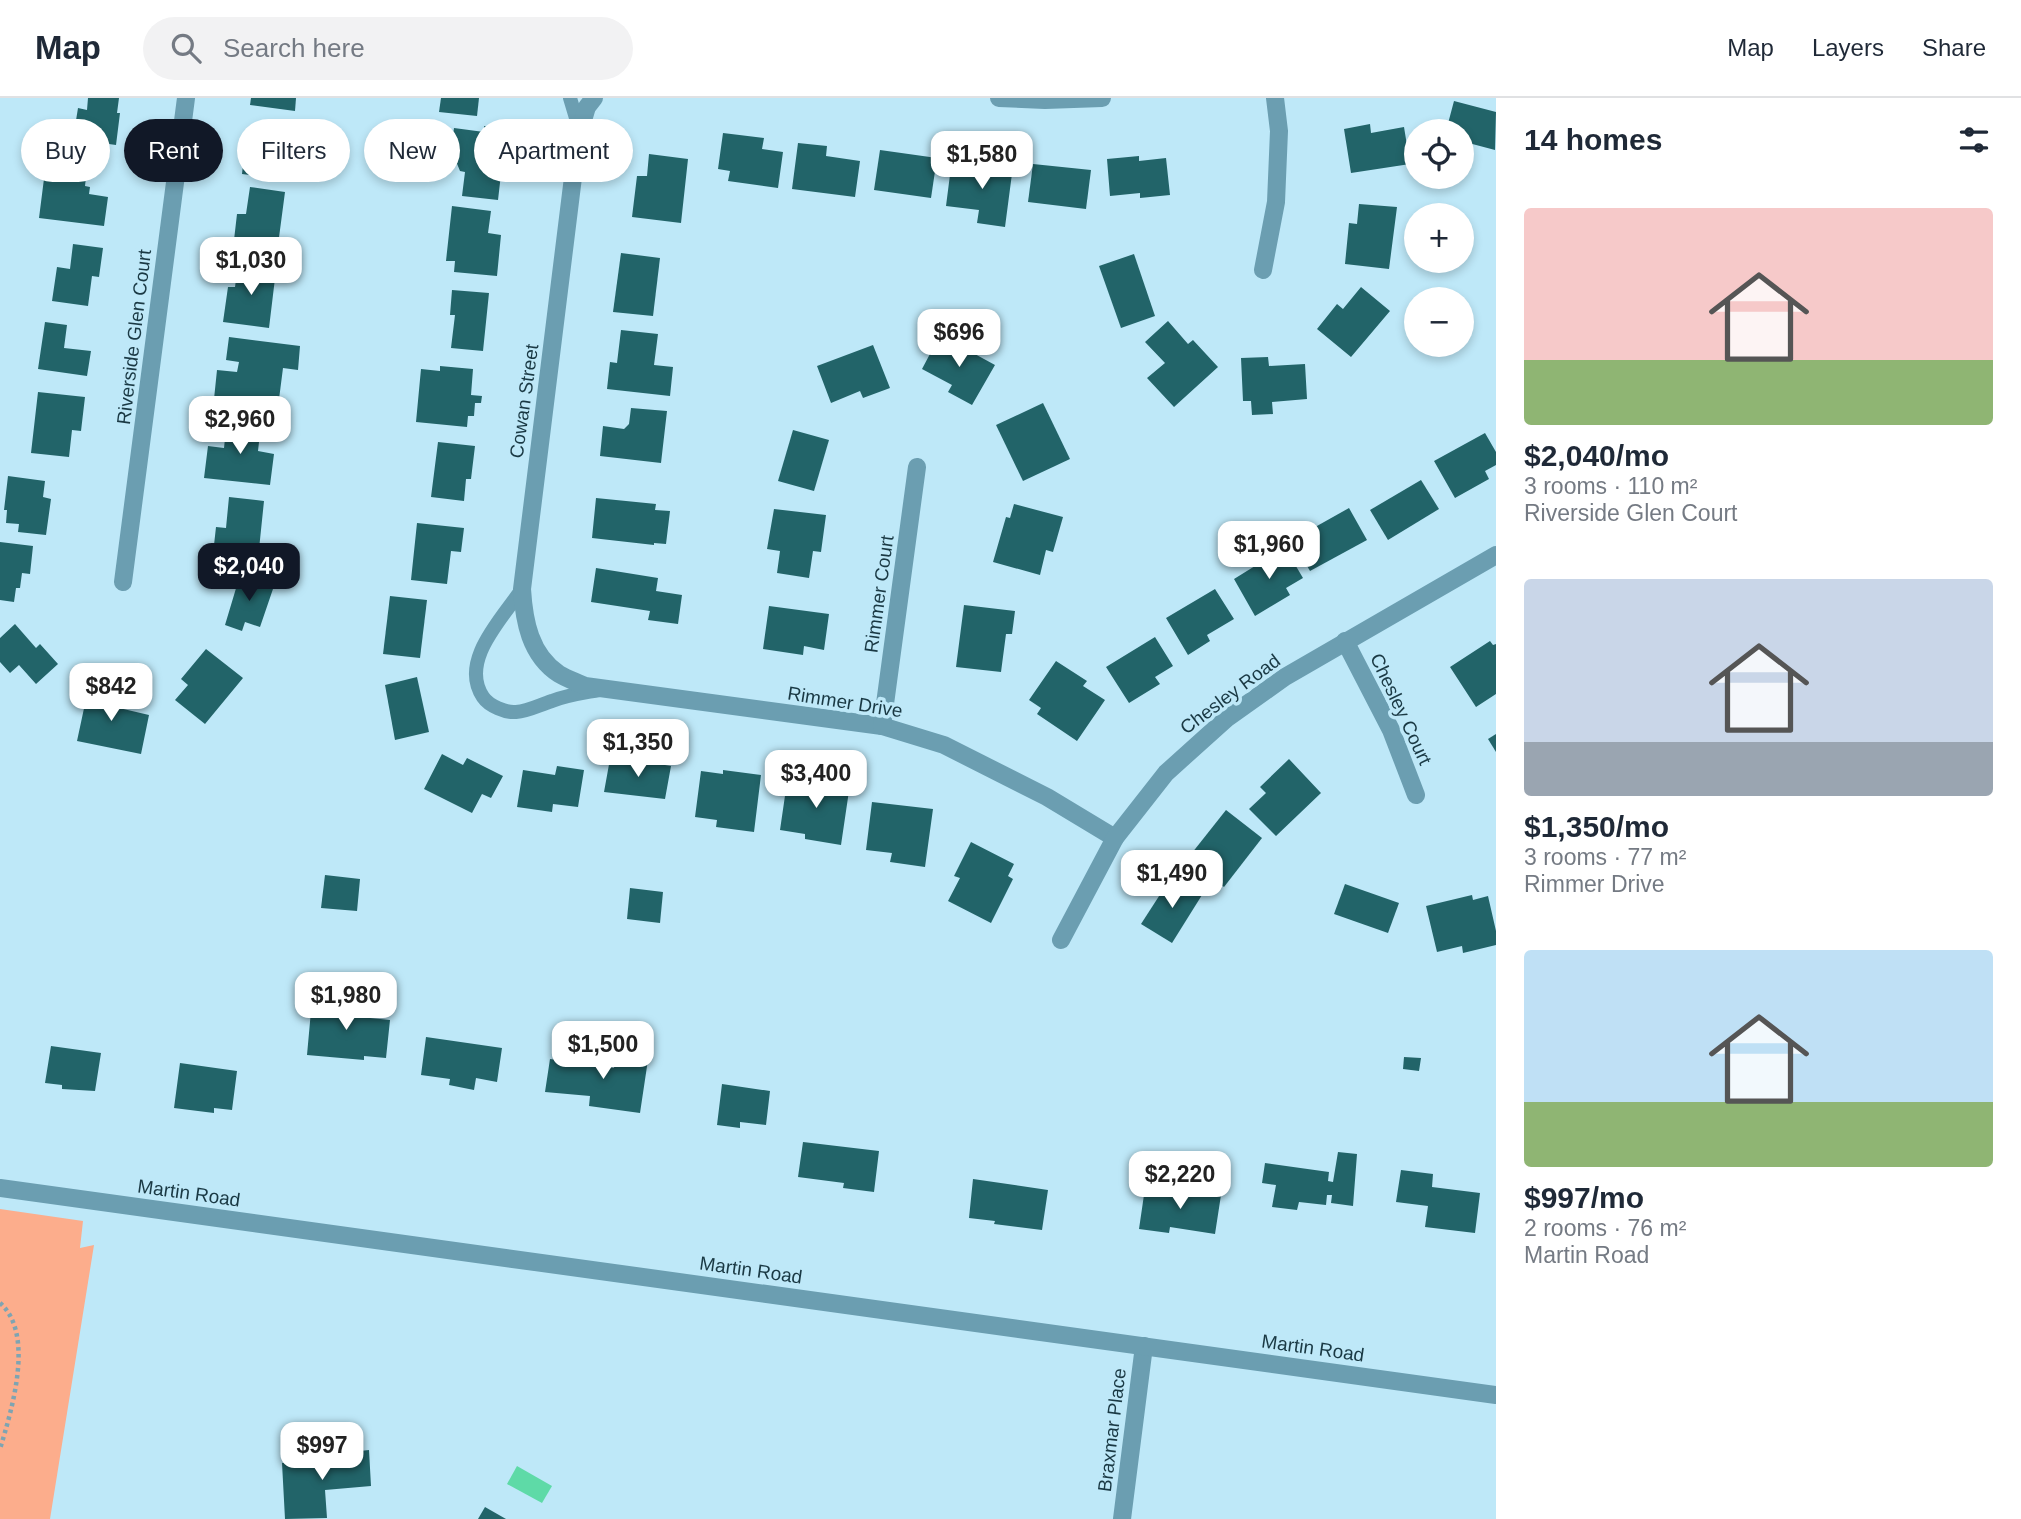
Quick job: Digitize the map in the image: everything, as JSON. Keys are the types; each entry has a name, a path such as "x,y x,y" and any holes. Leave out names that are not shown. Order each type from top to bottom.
{"street":[{"name":"Riverside Glen Court","path":"123,582 186,98"},
{"name":"Cowan Street","path":"583,119 587,107 594,98"},
{"path":"999,98 1102,98"},
{"path":"1263,270 1276,202 1279,131 1275,98"},
{"name":"Cowan Street","path":"572,182 522,589 524,622 537,652 558,674 585,686"},
{"name":"Rimmer Court","path":"883,726 917,467"},
{"name":"Chesley Road","path":"1061,940 1115,838 1166,773 1226,719 1285,677 1345,640 1496,555"},
{"name":"Chesley Court","path":"1345,640 1391,730 1416,795"},
{"name":"Rimmer Drive","path":"585,686 883,726 944,745 1047,797 1115,838"},
{"name":"Martin Road","path":"0,1188 1496,1395"},
{"name":"Braxmar Place","path":"1122,1519 1144,1346"}],"lane":[{"path":"570,98 576,119"},
{"path":"522,589 481,648 476,665 476,684 486,701 513,713 530,710 575,694 604,689"}],"path":[{"path":"0,1303 14,1321 19,1343 17,1373 0,1448"}],"shaded area":[{"path":"0,1209 83,1221 80,1248 94,1245 50,1519 0,1519"},
{"path":"517,1466 552,1486 542,1503 507,1484"}],"building":[{"path":"88,98 119,98 116,145 110,144 110,119 76,119 78,108 87,110"},
{"path":"251,98 296,98 295,111 250,105"},
{"path":"441,98 479,98 477,116 439,112"},
{"path":"1454,101 1496,112 1495,150 1474,144 1474,119 1449,119"},
{"path":"1370,124 1371,133 1404,127 1404,165 1351,173 1344,129"},
{"path":"460,129 474,131 474,182 500,182 498,200 462,196 465,172 460,171"},
{"path":"723,133 764,138 762,149 783,152 778,188 728,181 730,171 718,169"},
{"path":"798,143 827,146 826,156 860,161 855,197 792,189"},
{"path":"880,150 937,158 931,198 874,190"},
{"path":"649,154 688,159 681,223 632,217 637,176 647,176"},
{"path":"1139,156 1139,161 1166,158 1170,195 1140,198 1140,193 1110,196 1107,159"},
{"path":"973,161 1013,166 1005,227 977,223 979,210 946,206 951,167 972,170"},
{"path":"1033,164 1091,170 1086,209 1028,202"},
{"path":"44,182 85,182 85,186 90,187 89,194 108,197 104,226 39,218"},
{"path":"250,187 285,192 278,245 234,240 237,214 246,214"},
{"path":"1359,204 1397,207 1389,269 1345,264 1349,223 1357,224"},
{"path":"452,206 491,211 488,233 501,235 497,276 454,272 455,261 446,261"},
{"path":"73,244 103,248 99,277 92,276 88,306 52,301 57,267 70,269"},
{"path":"621,253 660,258 653,316 613,312"},
{"path":"1134,254 1155,316 1121,328 1099,266"},
{"path":"238,265 276,270 269,328 223,322 228,287 235,287"},
{"path":"1361,287 1390,311 1351,357 1317,329 1337,304 1343,309"},
{"path":"452,290 489,293 483,351 451,348 455,315 450,315"},
{"path":"1168,321 1188,344 1193,340 1218,367 1174,407 1147,378 1165,363 1145,342"},
{"path":"45,322 67,325 64,348 91,351 87,376 38,369"},
{"path":"621,330 658,334 654,365 673,367 670,396 607,389 610,362 617,363"},
{"path":"940,335 995,365 972,405 948,392 952,385 922,369"},
{"path":"229,337 300,346 298,370 283,368 278,407 214,399 217,370 237,372 239,362 226,360"},
{"path":"873,345 890,388 863,398 860,391 831,403 817,366"},
{"path":"1268,357 1269,366 1305,364 1307,399 1272,402 1273,414 1252,415 1251,401 1243,401 1241,358"},
{"path":"440,366 473,369 471,395 482,396 481,403 475,403 474,416 468,416 467,427 416,422 421,369 440,371"},
{"path":"38,392 85,397 81,431 72,430 69,457 31,453"},
{"path":"1043,403 1070,459 1023,481 996,425"},
{"path":"631,408 667,411 661,463 600,456 603,426 624,429 629,424"},
{"path":"227,420 261,424 258,451 274,454 270,485 204,478 208,446 224,448"},
{"path":"793,430 829,440 814,491 778,481"},
{"path":"1485,433 1496,452 1496,465 1485,471 1489,479 1455,498 1434,461"},
{"path":"438,442 475,446 471,479 466,479 464,501 431,497"},
{"path":"8,476 45,481 43,497 51,499 46,535 18,532 19,524 6,523 7,510 4,510"},
{"path":"1421,480 1439,509 1388,540 1370,510"},
{"path":"229,497 264,501 258,559 213,554 216,527 226,528"},
{"path":"596,498 656,504 655,510 670,511 666,544 592,538"},
{"path":"1014,504 1063,517 1053,552 1046,550 1040,575 993,562 1006,517 1010,518"},
{"path":"1349,508 1367,540 1310,571 1292,540"},
{"path":"774,509 826,515 821,552 813,551 809,578 777,573 780,551 767,549"},
{"path":"417,523 464,528 461,552 451,551 447,584 411,580"},
{"path":"0,542 33,546 30,574 22,573 14,602 0,600"},
{"path":"1284,546 1303,578 1286,588 1290,595 1255,616 1234,579"},
{"path":"596,568 658,578 656,591 682,595 678,624 648,620 650,611 591,602"},
{"path":"240,575 274,586 260,627 245,622 242,631 225,625"},
{"path":"1215,589 1234,619 1207,635 1210,641 1188,655 1166,618"},
{"path":"390,596 427,600 420,658 383,654"},
{"path":"964,605 1015,611 1012,634 1006,634 1001,672 956,667"},
{"path":"769,606 829,614 824,650 804,646 803,655 763,649"},
{"path":"15,624 36,648 40,644 58,664 36,684 19,665 10,673 0,662 0,638"},
{"path":"1155,637 1173,666 1155,677 1160,684 1129,703 1106,667"},
{"path":"1490,641 1493,645 1496,644 1496,694 1476,707 1450,667"},
{"path":"206,649 243,678 205,724 175,700 188,685 181,679"},
{"path":"1056,661 1087,681 1083,686 1105,700 1077,741 1037,714 1041,708 1029,700"},
{"path":"417,677 429,732 395,740 385,685"},
{"path":"89,685 118,692 115,707 149,715 141,754 77,741"},
{"path":"1496,734 1496,752 1488,739"},
{"path":"442,754 463,765 467,758 503,776 491,798 482,794 472,813 424,789"},
{"path":"610,759 671,766 665,799 604,792"},
{"path":"1289,759 1321,793 1276,836 1249,809 1266,793 1260,787"},
{"path":"557,766 584,770 578,807 553,804 552,812 517,807 523,770 555,775"},
{"path":"723,770 761,775 754,832 716,827 717,820 695,817 701,771 723,774"},
{"path":"816,779 850,784 841,845 805,839 805,834 780,830 787,782 814,786"},
{"path":"872,802 933,809 925,867 890,862 892,853 866,850"},
{"path":"1226,810 1262,838 1224,887 1188,858"},
{"path":"971,842 1014,864 1008,876 1013,879 991,923 948,901 960,878 954,876"},
{"path":"325,875 360,879 357,911 321,908"},
{"path":"1172,876 1202,895 1172,943 1141,924"},
{"path":"1345,884 1399,903 1388,933 1334,914"},
{"path":"630,888 663,892 660,923 627,919"},
{"path":"1472,895 1473,900 1488,896 1496,931 1496,945 1463,953 1462,946 1437,952 1426,906"},
{"path":"312,1000 371,1006 370,1018 390,1020 386,1058 364,1056 364,1060 307,1055"},
{"path":"426,1037 502,1048 497,1082 476,1078 474,1090 449,1085 450,1079 421,1075"},
{"path":"51,1046 101,1053 95,1091 62,1089 62,1085 45,1083"},
{"path":"617,1047 649,1053 640,1113 589,1106 590,1096 545,1092 550,1059 614,1068"},
{"path":"1404,1057 1421,1058 1419,1071 1403,1069"},
{"path":"180,1063 237,1071 232,1110 214,1108 214,1113 174,1108"},
{"path":"722,1084 770,1091 766,1125 740,1122 740,1128 717,1125"},
{"path":"803,1142 879,1151 874,1192 843,1188 844,1183 798,1177"},
{"path":"1338,1152 1357,1154 1353,1206 1331,1203 1332,1195 1327,1195 1326,1205 1299,1202 1297,1210 1272,1207 1276,1185 1262,1183 1265,1163 1329,1172 1328,1181 1333,1182"},
{"path":"1401,1170 1433,1174 1432,1187 1480,1193 1475,1233 1425,1227 1428,1206 1396,1202"},
{"path":"973,1179 1048,1190 1042,1230 969,1218"},
{"path":"1172,1187 1221,1195 1215,1234 1170,1227 1169,1233 1139,1229 1145,1188 1172,1192"},
{"path":"369,1450 371,1486 325,1490 327,1518 285,1519 282,1463 341,1457 341,1453"},
{"path":"485,1507 506,1519 478,1519"}]}
